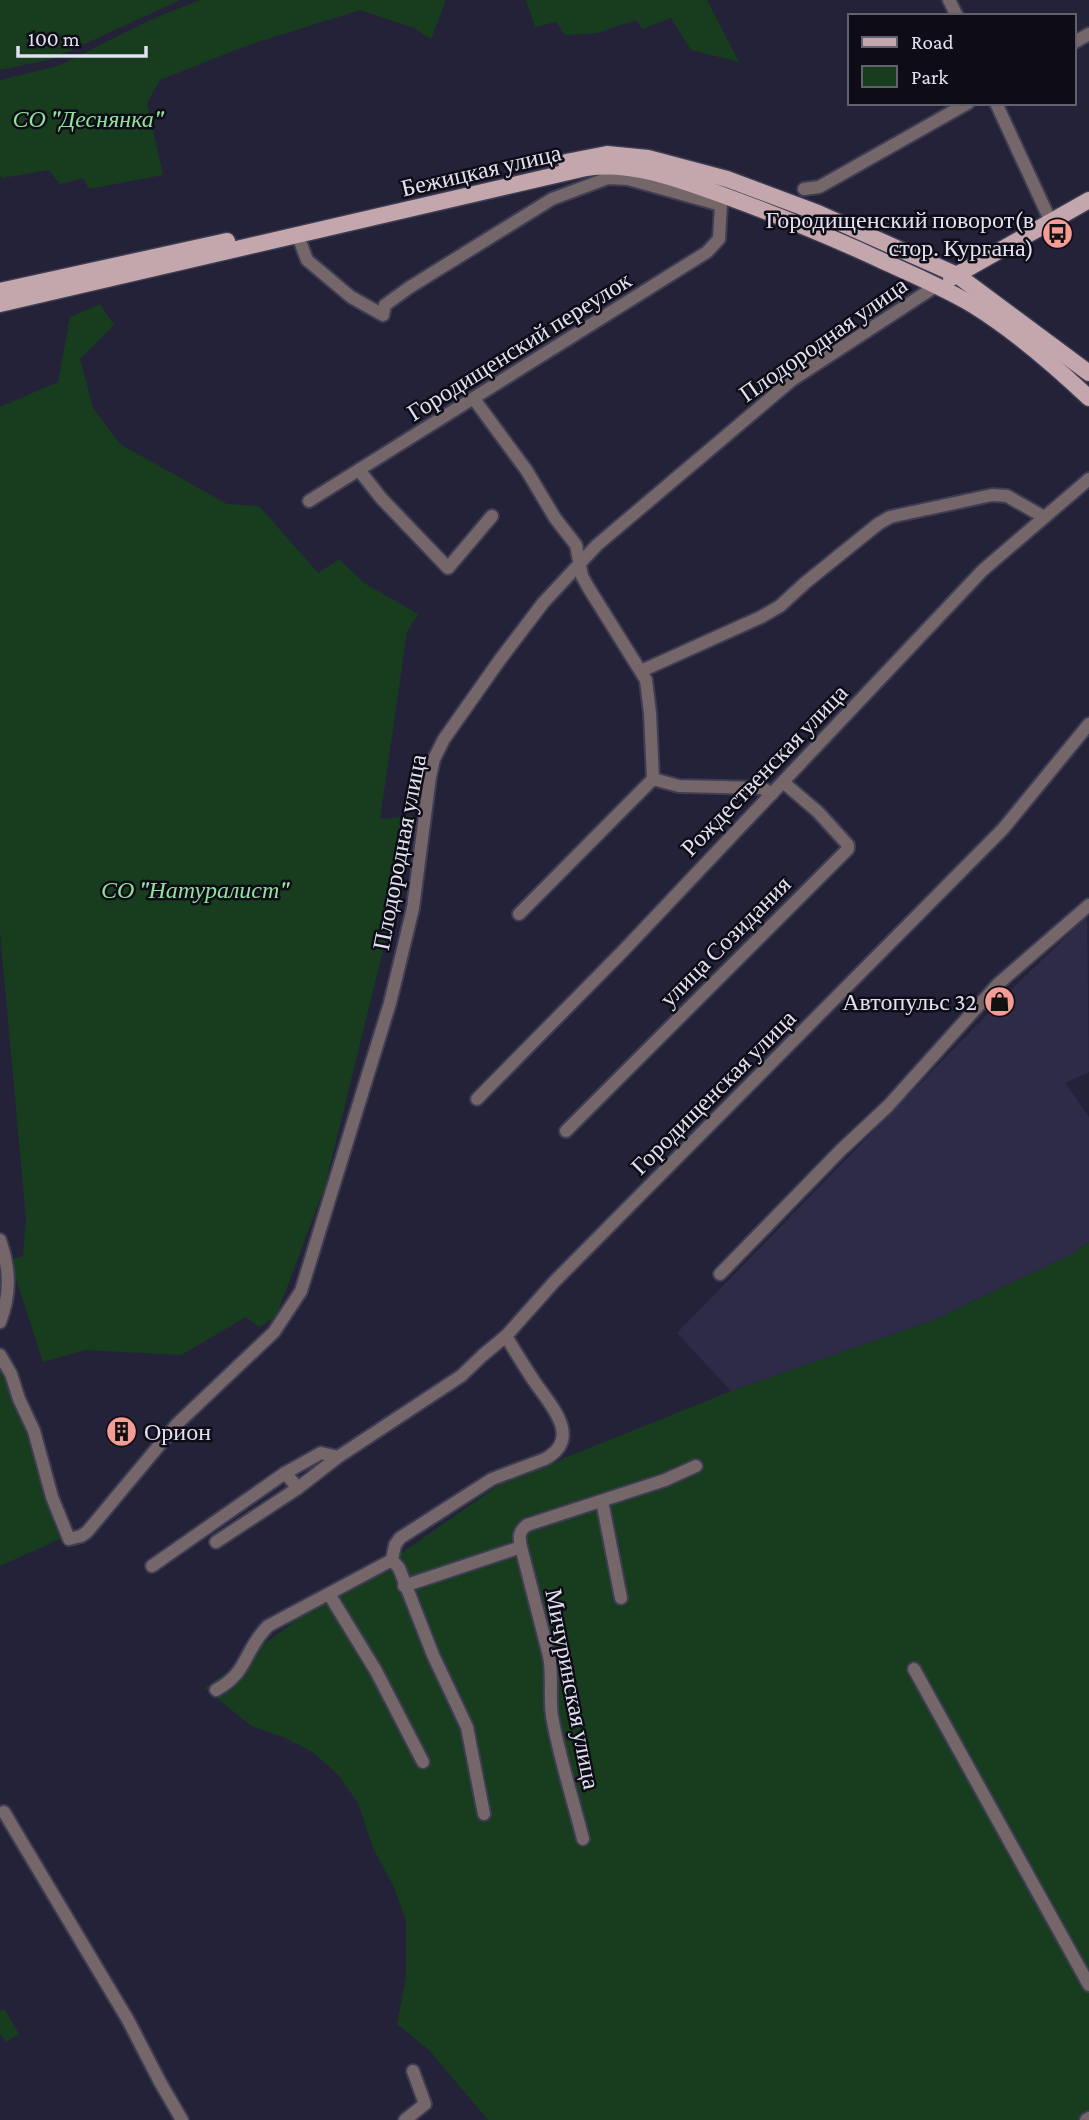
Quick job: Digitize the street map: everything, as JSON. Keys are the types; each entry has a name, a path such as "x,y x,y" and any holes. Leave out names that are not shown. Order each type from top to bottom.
{"main road":[{"name":"Бежицкая улица","path":"0,291 607,154 648,158 769,194 957,275 1089,373"},
{"name":"Бежицкая улица","path":"0,304 586,169 603,166 624,167 683,181 781,216 936,286 974,306 1022,340 1089,398"},
{"path":"936,286 1089,200"}],"street":[{"path":"804,189 819,187 964,105"},
{"path":"997,105 1051,222"},
{"name":"Городищенский переулок","path":"298,236 307,260 351,297 383,315 385,305 410,287 513,222 552,199 608,178 628,179 721,205 719,239 707,252 309,502"},
{"name":"Плодородная улица","path":"0,1355 11,1374 34,1431 52,1497 69,1539 81,1536 177,1424 274,1332 301,1291 390,1003 413,908 430,777 434,759 444,739 520,632 581,561 623,522 792,380 936,286"},
{"path":"474,399 527,471 555,518 569,534 581,561 582,576 646,680 650,713 653,779 519,914"},
{"path":"359,470 380,498 448,568 492,516"},
{"name":"Рождественская улица","path":"477,1099 772,794 983,570 1089,479"},
{"path":"641,671 780,606 805,583 890,517 992,495 1007,496 1044,517"},
{"name":"Городищенская улица","path":"216,1542 461,1376 482,1354 506,1336 555,1281 1003,829 1089,724"},
{"path":"653,779 679,786 762,788 772,794"},
{"name":"улица Созидания","path":"566,1131 848,849 848,845 836,830 783,782"},
{"path":"720,1274 841,1150 888,1106 998,984 1089,905"},
{"path":"0,1240 6,1259 9,1286 0,1322"},
{"path":"392,1560 395,1545 400,1538 449,1509 479,1487 545,1459 555,1454 558,1449 562,1441 561,1422 506,1336"},
{"name":"Городищенская улица","path":"152,1566 285,1473 321,1453 338,1457"},
{"path":"404,1586 521,1548 520,1531 527,1525 696,1466"},
{"path":"285,1473 298,1488"},
{"path":"602,1501 621,1598"},
{"name":"Мичуринская улица","path":"521,1548 551,1664 552,1717 583,1839"},
{"path":"392,1560 399,1568 433,1655 467,1727 484,1814"},
{"path":"216,1690 237,1676 254,1643 268,1626 392,1560"},
{"path":"329,1594 376,1671 423,1762"},
{"path":"914,1669 1089,1985"},
{"path":"4,1812 128,2020 182,2120"},
{"path":"405,2120 425,2104 413,2071"}],"shaded area":[{"path":"1087,916 1089,1072 1065,1083 1089,1117 1089,1242 1072,1254 934,1320 731,1391 677,1333 1009,992"}],"green space":[{"path":"0,0 180,0 52,59 0,70"},
{"name":"СО \"Деснянка\"","path":"200,0 446,0 431,39 414,28 360,10 248,45 160,80 147,103 163,175 89,189 83,178 60,184 49,170 2,178 0,80 58,66 157,17"},
{"path":"526,0 707,0 739,62 691,50 671,18 643,29 636,20 597,33 565,35 556,22 535,27"},
{"name":"СО \"Натуралист\"","path":"100,304 114,325 80,359 93,408 120,444 227,504 259,506 318,573 339,559 364,583 418,614 407,632 380,819 416,816 325,1186 276,1317 259,1327 246,1317 181,1355 85,1350 43,1362 10,1260 23,1256 26,1219 0,932 0,407 58,382 70,317"},
{"path":"1089,1242 1089,2120 488,2120 429,2050 397,2024 406,1977 406,1920 393,1885 373,1848 358,1803 338,1775 313,1752 283,1737 251,1726 205,1688 330,1595 392,1560 500,1484 731,1391 934,1320 1072,1254"},
{"path":"0,1359 64,1537 0,1566"},
{"path":"4,2009 19,2034 6,2042 0,2033 0,2011"}],"place":[{"name":"Городищенский поворот(в стор. Кургана)","path":"1057,233"},
{"name":"Автопульс 32","path":"1000,1001"},
{"name":"Орион","path":"121,1431"}]}
